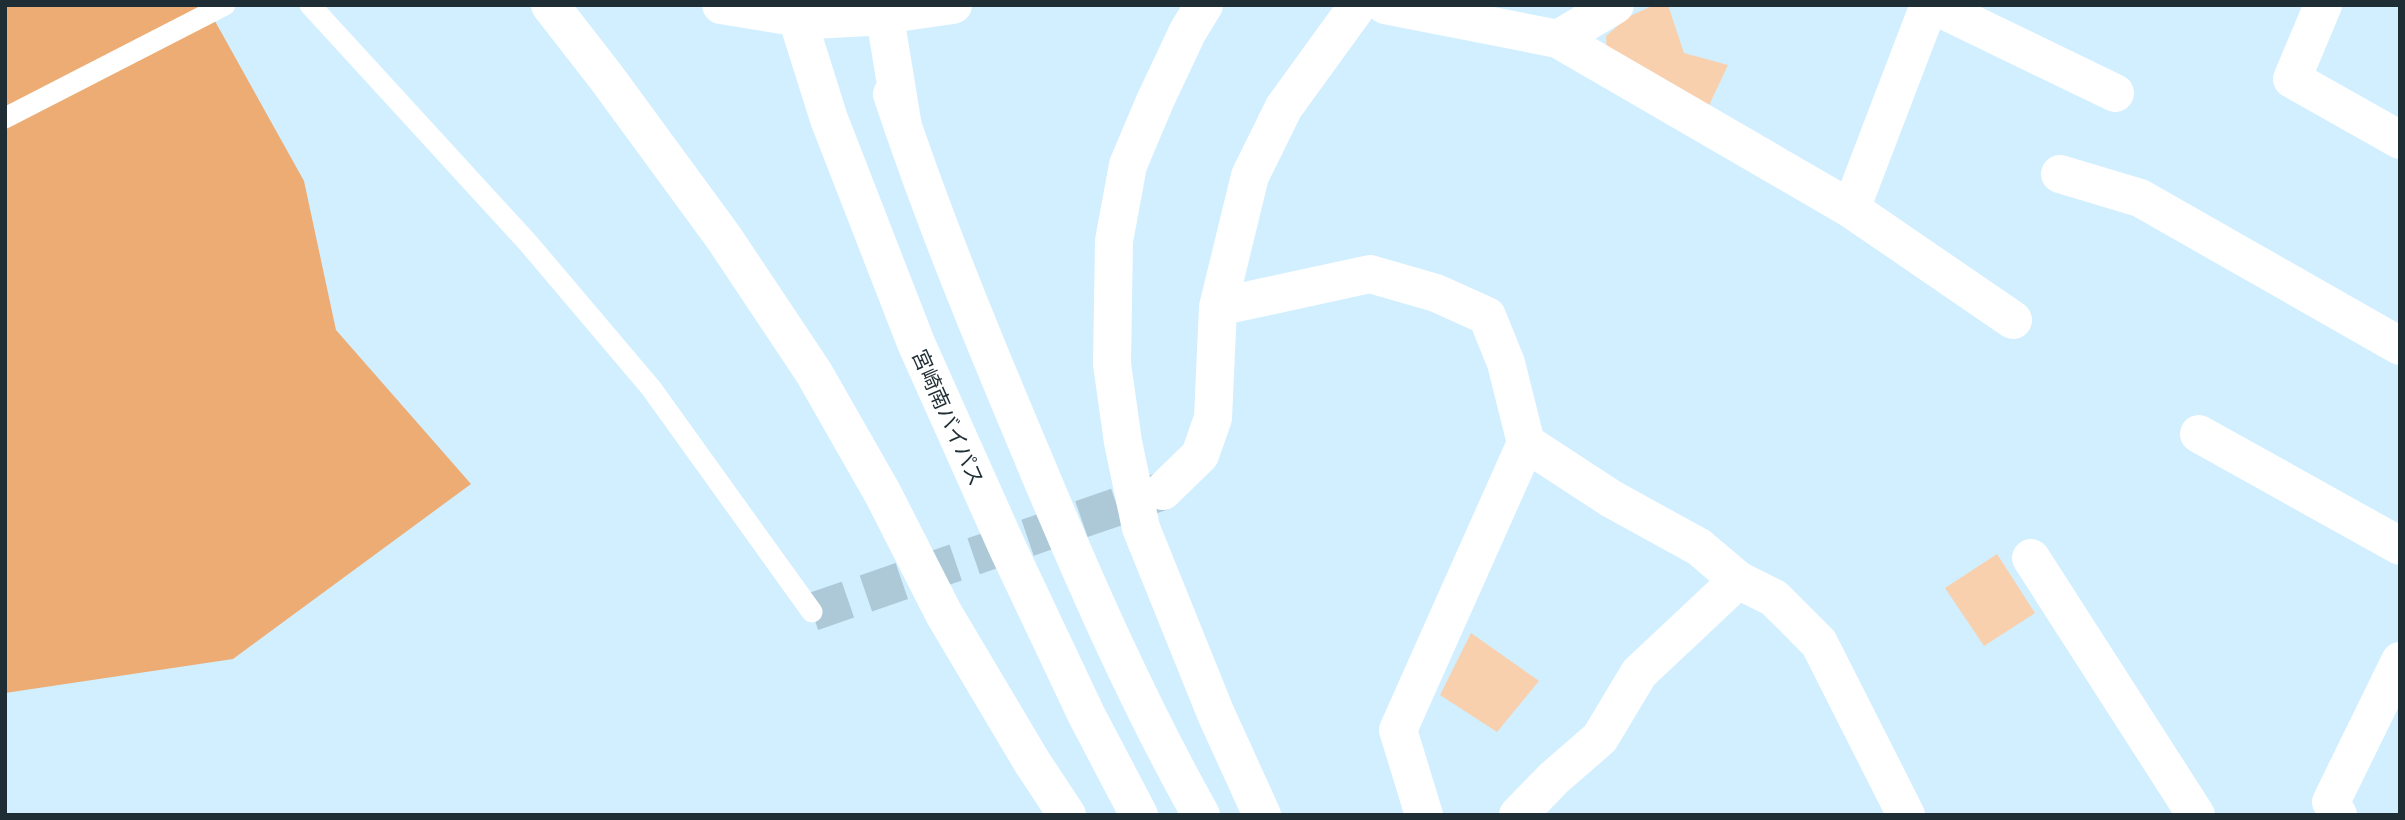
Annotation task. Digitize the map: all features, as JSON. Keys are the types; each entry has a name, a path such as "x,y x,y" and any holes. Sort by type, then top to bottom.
{"main road":[{"path":"550,5 716,228 814,373 883,494 944,614 1032,762 1067,815"},
{"path":"721,5 813,20 869,17 953,5"},
{"path":"774,5 829,119"},
{"name":"宮崎南バイパス","path":"793,5 829,119 916,343 1002,537 1087,716 1139,815"},
{"path":"863,5 903,127 979,330 1073,553 1171,762 1201,815"},
{"path":"883,5 903,127"},
{"path":"1204,5 1188,31 1128,165 1114,241 1112,364 1141,528 1216,714 1262,815"},
{"path":"1163,491 1200,454 1213,418 1218,307 1250,176 1284,107 1359,5"},
{"path":"1385,5 1558,39 1851,209 2013,320"},
{"path":"1558,39 1615,5"},
{"path":"1851,209 1931,5 2115,93"},
{"path":"2323,5 2292,79 2400,140"},
{"path":"2060,174 2140,198 2400,346"},
{"path":"1218,307 1370,274 1436,293 1487,316 1506,363 1526,443 1398,730 1424,815"},
{"path":"2199,434 2400,546"},
{"path":"1526,443 1610,498 1699,547 1738,580 1774,598 1819,643 1906,815"},
{"path":"2031,558 2196,815"},
{"path":"1518,815 1554,778 1600,738 1639,673 1738,580"},
{"path":"2338,815 2331,802 2400,661"}],"lane":[{"path":"5,118 225,5"},
{"path":"310,5 529,244 651,387 812,612"}],"shaded area":[{"path":"5,5 206,5 304,181 336,330 471,484 233,659 5,693"},
{"path":"1654,5 1668,5 1684,53 1728,65 1704,116 1607,59 1606,36 1628,17"},
{"path":"1997,554 2035,613 1984,646 1945,588"},
{"path":"1471,633 1539,681 1497,732 1440,695"}],"tunnel":[{"path":"812,612 1163,491"}]}
